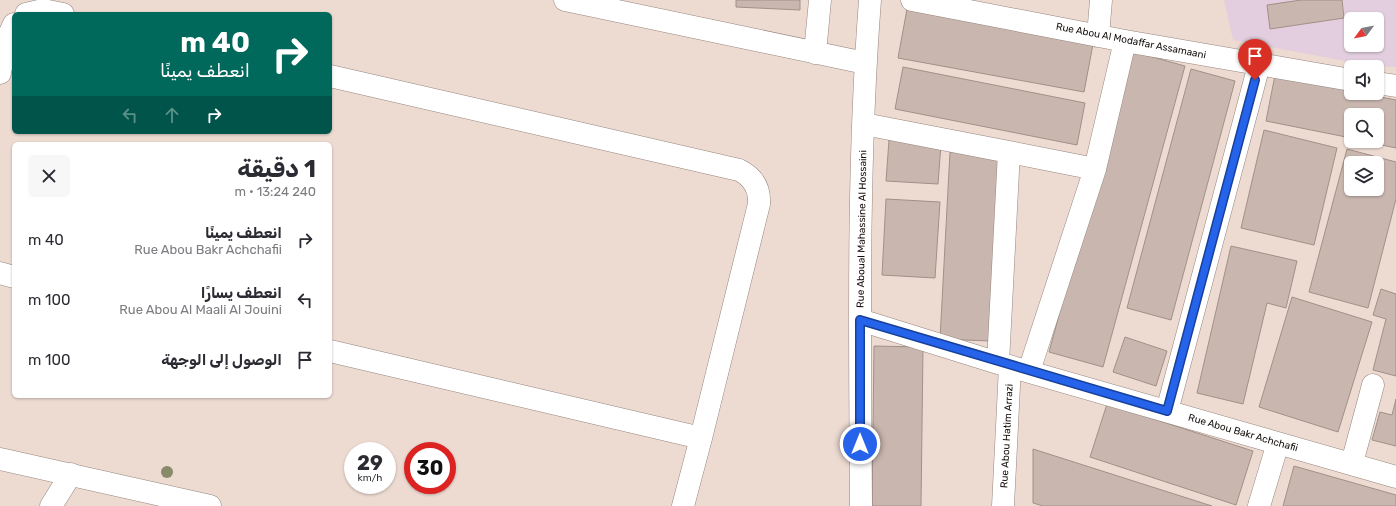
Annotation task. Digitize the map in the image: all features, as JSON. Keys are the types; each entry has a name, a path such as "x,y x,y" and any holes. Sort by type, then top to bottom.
{"street":[{"path":"565,0 865,63"},
{"path":"815,53 820,0"},
{"name":"Rue Aboual Mahassine Al Hossaini","path":"861,506 860,320 865,63 870,0"},
{"name":"Rue Abou Al Modaffar Assamaani","path":"912,0 1125,41 1344,79"},
{"path":"1098,36 1101,0"},
{"path":"34,12 43,10 53,12"},
{"path":"0,73 6,41 12,28"},
{"path":"1012,367 1095,169 1125,41"},
{"path":"1167,411 1259,65"},
{"path":"332,76 739,170 746,174 757,186 760,195 759,204 701,438 682,506"},
{"path":"1384,84 1396,86"},
{"path":"864,124 1095,169"},
{"name":"Rue Abou Hatim Arrazi","path":"1003,506 1012,367 1009,152"},
{"path":"0,273 12,276"},
{"name":"Rue Abou Bakr Achchafii","path":"860,320 1012,367 1396,476"},
{"path":"332,351 701,438"},
{"path":"1352,463 1373,385"},
{"path":"1259,506 1278,443"},
{"path":"0,459 210,506"},
{"path":"51,506 71,474"}],"shaded area":[{"path":"1224,0 1396,0 1396,67 1384,66 1384,60 1344,61 1233,40"}],"building":[{"path":"736,0 800,0 800,10 736,7"},
{"path":"1301,0 1342,0 1344,18 1270,29 1267,5"},
{"path":"907,9 1093,44 1084,92 898,58"},
{"path":"1131,51 1185,66 1103,367 1049,352"},
{"path":"903,67 1085,103 1077,145 895,109"},
{"path":"1191,69 1235,81 1171,320 1127,308"},
{"path":"1275,75 1344,90 1344,100 1384,100 1384,98 1396,100 1396,148 1384,145 1384,108 1344,108 1344,137 1266,121"},
{"path":"1264,130 1337,148 1314,245 1241,228"},
{"path":"889,140 941,144 938,184 886,181"},
{"path":"1347,149 1373,156 1345,156"},
{"path":"950,152 999,155 990,341 940,339"},
{"path":"1384,159 1396,162 1396,199 1368,308 1309,292 1344,160 1344,196 1384,196"},
{"path":"886,199 940,202 935,278 882,275"},
{"path":"1231,246 1297,261 1286,308 1267,303 1243,404 1197,393"},
{"path":"1381,289 1396,294 1396,376 1373,370 1386,319 1373,315"},
{"path":"1292,297 1372,322 1338,432 1259,407"},
{"path":"1125,337 1167,351 1156,386 1113,372"},
{"path":"874,346 923,347 921,506 872,506"},
{"path":"1396,399 1396,446 1372,440 1380,412 1392,415"},
{"path":"1107,404 1253,451 1236,505 1090,457"},
{"path":"1033,449 1212,506 1043,506 1033,503"},
{"path":"1294,466 1396,495 1396,506 1283,506"}],"route":[{"path":"860,444 860,320 998,363 1167,411 1255,80"}]}
